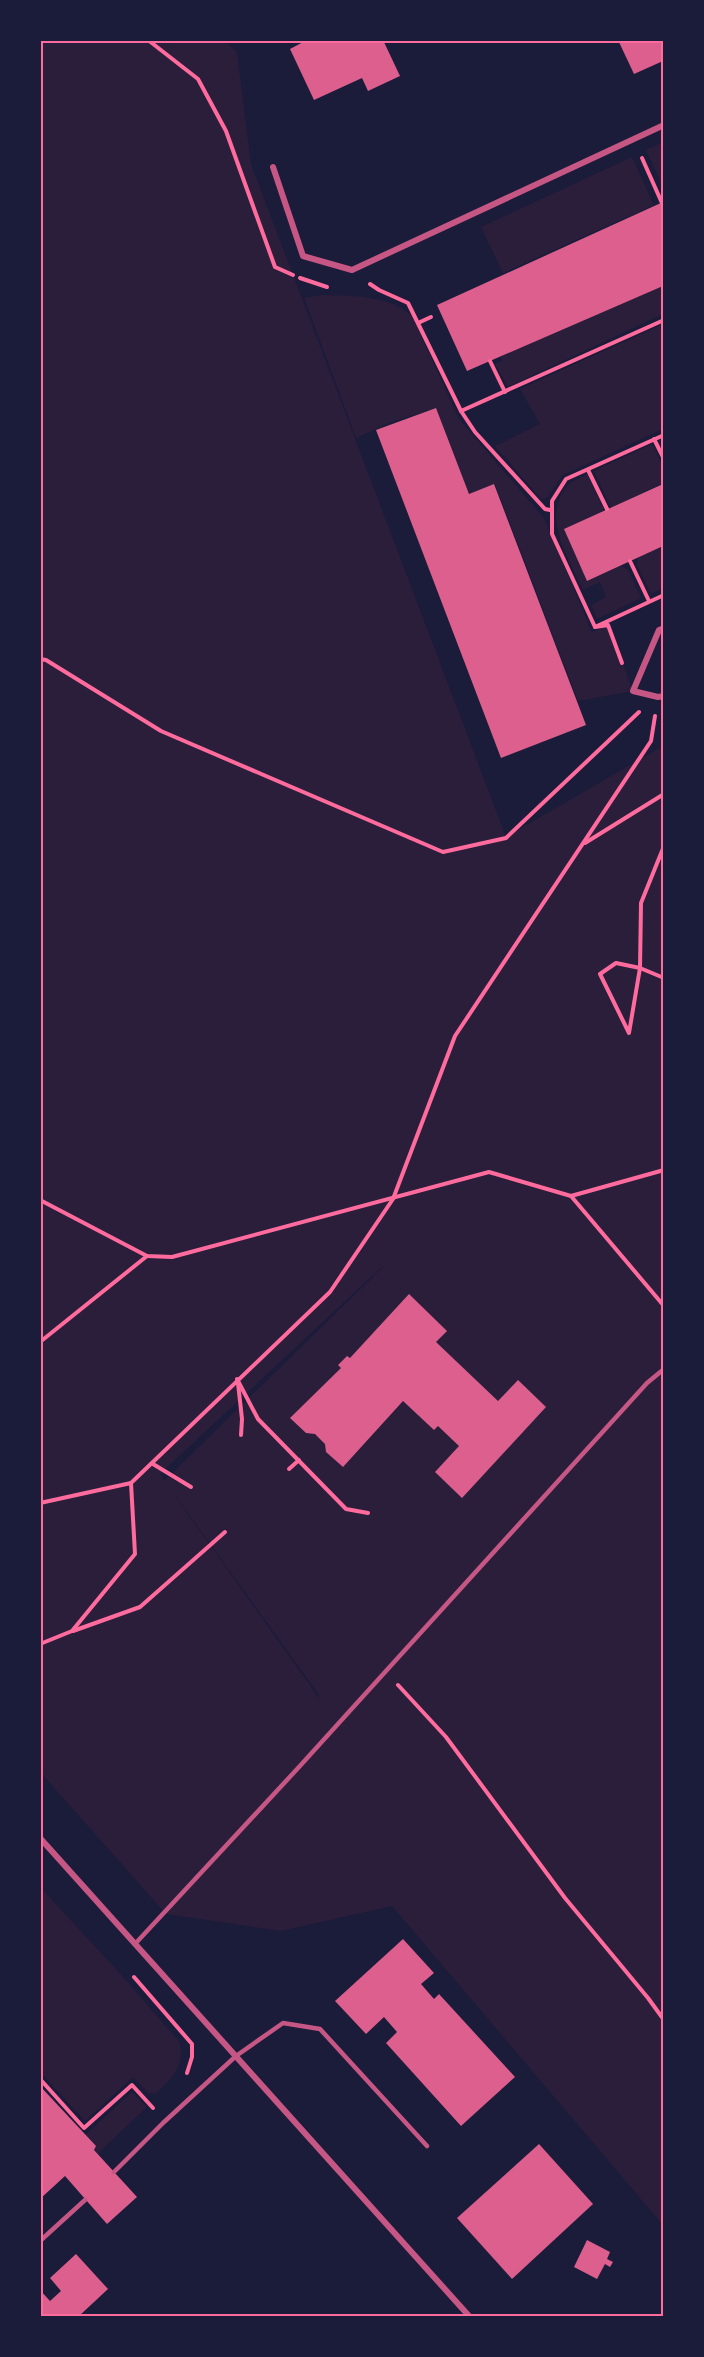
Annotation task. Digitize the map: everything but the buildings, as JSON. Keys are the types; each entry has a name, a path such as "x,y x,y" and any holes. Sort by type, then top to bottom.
{"street":[{"path":"273,167 303,256 352,270 663,125"},
{"path":"661,697 633,690 659,630 663,628"},
{"path":"40,1838 469,2316"}],"lane":[{"path":"135,1944 646,1383 663,1369"},
{"path":"114,2172 236,2055 283,2023 320,2029 427,2146"},
{"path":"40,2241 85,2200"}],"path":[{"path":"148,40 198,78 226,131 274,267 309,283 329,287 352,270 379,290 408,303 461,411 475,432 545,509 550,510"},
{"path":"638,149 662,203"},
{"path":"418,324 431,317"},
{"path":"461,411 506,393 663,320"},
{"path":"490,361 506,393"},
{"path":"595,627 552,534 550,510 552,501 566,479 663,435"},
{"path":"654,439 663,459"},
{"path":"588,470 607,509"},
{"path":"630,561 649,602"},
{"path":"595,627 663,595"},
{"path":"40,659 46,660 160,731 443,852 506,838 641,710 608,625 595,627"},
{"path":"40,1503 131,1483 330,1292 393,1199 455,1036 651,741 661,697"},
{"path":"584,844 663,795"},
{"path":"663,846 641,903 640,968 629,1033 600,974 616,963 640,968 663,978"},
{"path":"40,1200 147,1256 172,1257 489,1172 571,1196 663,1170"},
{"path":"571,1196 663,1306"},
{"path":"40,1342 147,1256"},
{"path":"237,1379 242,1419 241,1435"},
{"path":"237,1379 258,1419 346,1509 368,1513"},
{"path":"289,1469 299,1460"},
{"path":"153,1464 191,1486"},
{"path":"72,1632 135,1554 131,1483"},
{"path":"40,1644 140,1607 225,1532"},
{"path":"385,1672 446,1737 565,1898 648,1998 663,2020"},
{"path":"131,1974 192,2044 192,2057 185,2077"},
{"path":"40,2079 84,2128 132,2085 156,2112"}],"shaded area":[{"path":"40,41 225,41 237,52 251,164 506,837 663,746 663,2225 392,1906 281,1931 166,1914 41,1773","holes":["384,1266 164,1481 160,1474","175,1496 319,1695 319,1698"]},
{"path":"663,142 663,187 646,150"},
{"path":"632,157 654,205 503,273 481,227"},
{"path":"663,286 663,314 508,387 495,364 502,361 501,354"},
{"path":"321,295 357,296 380,300 412,316 459,419 544,518 592,632 608,625 633,691 578,701 495,484 469,494 436,408 389,423 356,438 304,298"},
{"path":"663,324 663,429 563,475 547,498 541,499 495,446 540,424 520,389"},
{"path":"652,444 663,467 663,483 611,508 594,471"},
{"path":"587,474 604,510 565,529 588,580 621,566 628,570 641,598 597,619 591,605 606,597 600,582 583,590 565,552 557,525 560,499 567,486"},
{"path":"663,546 663,588 651,594 637,565 638,557"},
{"path":"40,1887 125,1979 180,2043 179,2065 156,2093 148,2093 133,2077 85,2121 41,2073"},
{"path":"132,2092 147,2107 97,2154 85,2135"}]}
